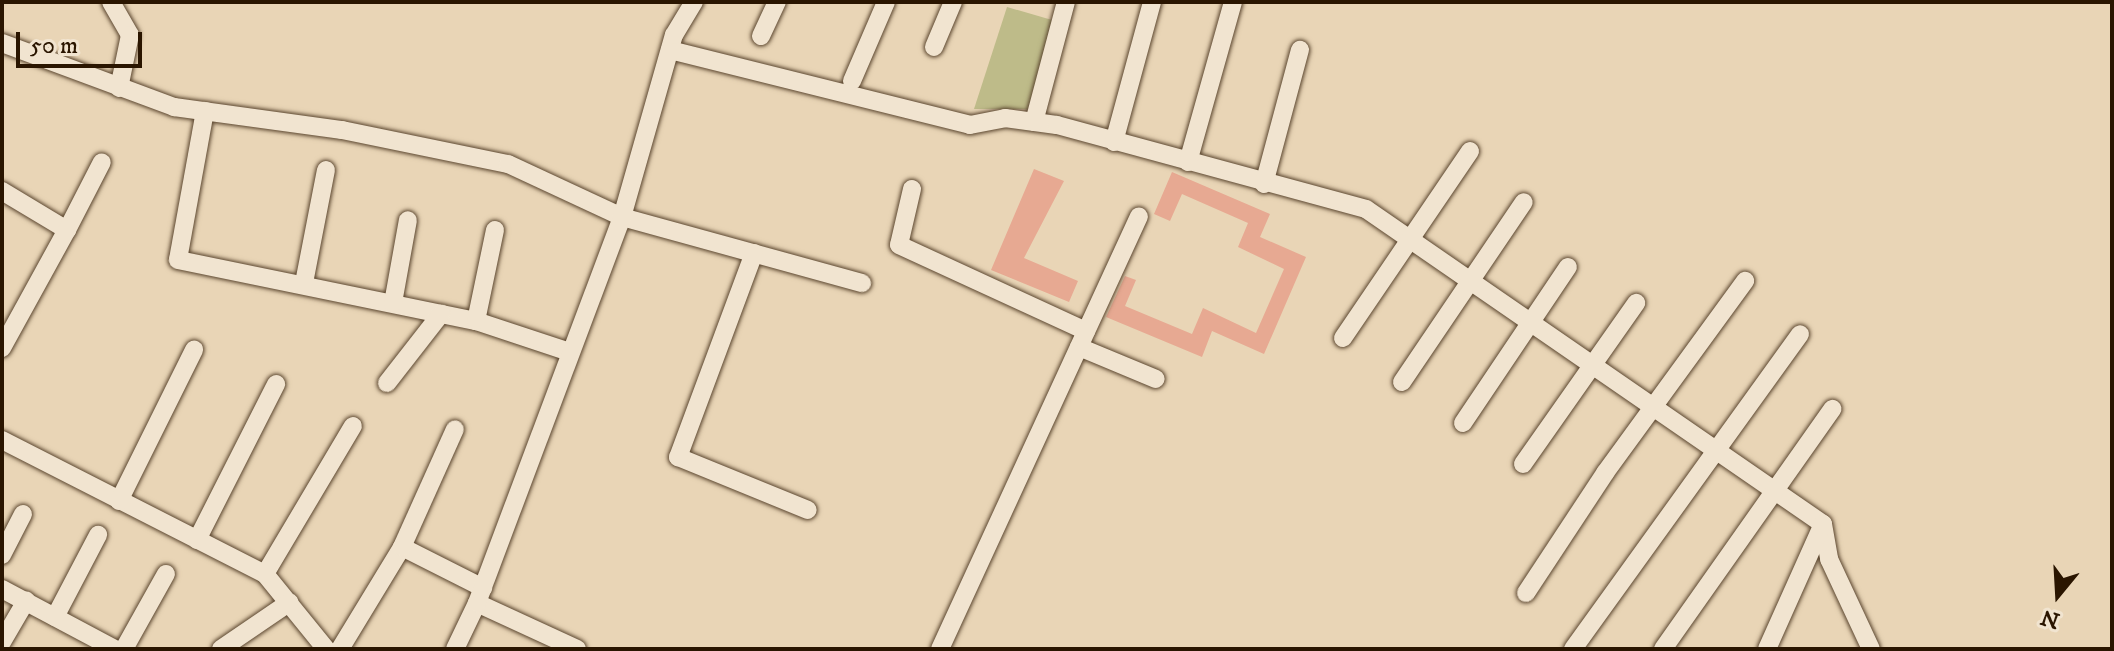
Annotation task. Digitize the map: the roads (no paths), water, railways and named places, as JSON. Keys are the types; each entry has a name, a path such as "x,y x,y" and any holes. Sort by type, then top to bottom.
{"street":[{"path":"111,2 130,35 119,88"},
{"path":"455,649 480,596 622,217 670,50 694,2"},
{"path":"761,36 777,2"},
{"path":"852,81 886,2"},
{"path":"934,47 953,2"},
{"path":"1034,122 1066,2"},
{"path":"1114,142 1152,2"},
{"path":"1188,162 1233,2"},
{"path":"2,43 119,88 205,111 342,130 508,164 622,217 862,283"},
{"path":"670,50 970,125 1005,118 1034,122 1366,209 1533,320 1823,524 1829,559 1871,649"},
{"path":"1264,184 1300,50"},
{"path":"205,111 178,260 304,283 476,321 570,352"},
{"path":"1343,338 1470,151"},
{"path":"2,348 102,162"},
{"path":"304,283 326,170"},
{"path":"912,189 899,245 1156,379"},
{"path":"2,191 67,230"},
{"path":"1402,382 1524,202"},
{"path":"940,649 1139,217"},
{"path":"393,303 408,220"},
{"path":"476,321 495,230"},
{"path":"754,253 678,457 808,510"},
{"path":"1463,423 1568,267"},
{"path":"1526,593 1654,406 1745,281"},
{"path":"1523,464 1636,303"},
{"path":"387,383 441,314"},
{"path":"1573,649 1800,334"},
{"path":"119,501 194,350"},
{"path":"197,540 276,384"},
{"path":"1663,649 1832,409"},
{"path":"265,574 353,426"},
{"path":"340,649 402,547 455,429"},
{"path":"2,440 265,574 326,649"},
{"path":"4,545 23,514"},
{"path":"1767,649 1823,524"},
{"path":"55,617 98,535"},
{"path":"402,547 480,596 577,649"},
{"path":"124,649 166,574"},
{"path":"2,589 55,617 84,642 115,649"},
{"path":"2,642 26,601"},
{"path":"221,649 290,602"}]}
